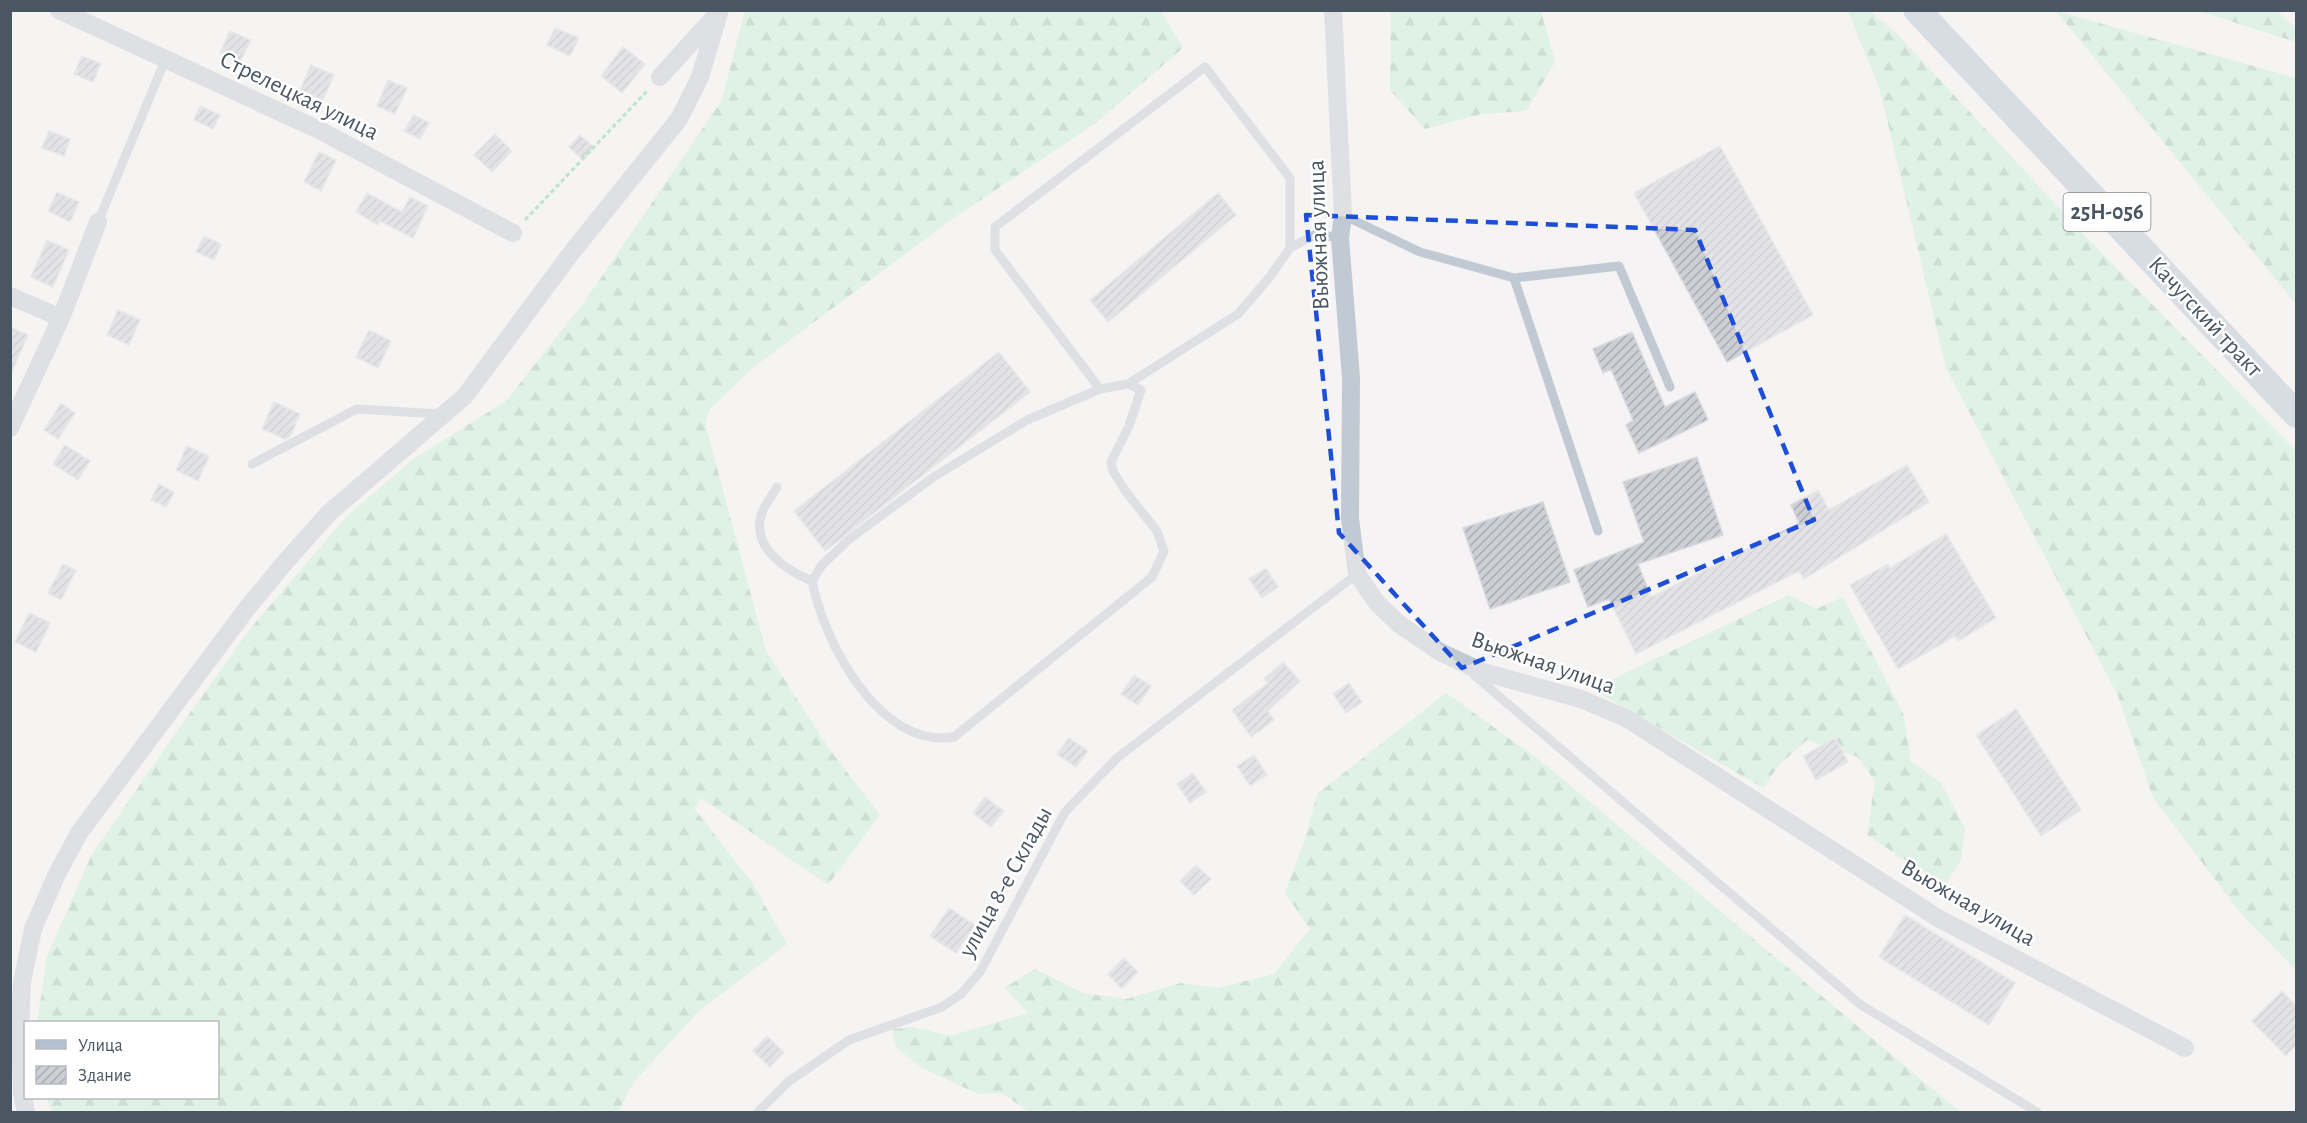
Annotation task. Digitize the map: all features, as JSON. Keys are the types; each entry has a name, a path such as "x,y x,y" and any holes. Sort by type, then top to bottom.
{"main road":[{"name":"Качугский тракт","path":"1917,10 2296,414"}],"street":[{"name":"Стрелецкая улица","path":"59,10 319,130 513,232"},
{"path":"660,77 720,10"},
{"path":"26,1113 15,1025 22,982 33,929 56,876 80,833 248,607 287,560 329,513 465,396 572,252 679,118 700,77 720,10"},
{"name":"Вьюжная улица","path":"1333,10 1342,215 1340,238 1351,378 1350,519 1357,574 1377,603 1399,624 1456,659 1483,672 1581,699 1626,718 1938,918 2185,1048"},
{"path":"10,428 61,318 98,222"},
{"path":"10,296 61,318"}],"lane":[{"path":"98,222 166,58"},
{"path":"1100,389 995,250 995,227 1205,67 1290,178 1290,248"},
{"path":"1342,215 1420,252 1514,278 1619,266 1670,387"},
{"path":"1128,384 1141,390 1129,426 1111,462 1113,471 1157,531 1164,550 1152,577 954,737 938,739 914,732 877,708 840,658 821,618 812,581 822,565 847,541 932,478 1027,420 1100,389 1128,384 1238,314 1269,278 1290,248 1316,234 1340,238"},
{"path":"1514,278 1598,531"},
{"path":"252,464 357,409 443,415"},
{"path":"777,487 760,517 762,540 775,559 796,574 812,581"},
{"name":"улица 8-е Склады","path":"758,1113 788,1082 849,1040 942,1007 961,994 980,972 1065,812 1117,758 1357,574"},
{"path":"1456,659 1861,1005 2037,1113"}],"path":[{"path":"513,232 660,77"}],"highlighted area":[{"path":"1306,215 1695,230 1814,520 1462,668 1339,533"}],"green space":[{"path":"745,10 1161,11 1183,48 1097,122 954,218 755,366 710,409 705,423 766,651 830,750 880,815 828,885 701,798 694,808 753,884 787,944 698,1012 633,1083 618,1112 53,1112 46,1099 219,1099 219,1021 37,1021 47,957 91,856 250,629 347,516 412,460 506,401 585,301 722,100"},
{"path":"1391,11 1541,11 1555,62 1526,111 1482,114 1425,129 1390,90"},
{"path":"1848,11 1870,11 1896,33 2088,239 2296,451 2296,970 2243,916 2153,798 2118,696 1946,368 1880,90"},
{"path":"2056,11 2296,78 2296,304"},
{"path":"2199,11 2277,11 2296,28 2296,42"},
{"path":"1789,595 1816,609 1843,597 1903,713 1911,761 1941,783 1965,828 1961,860 1944,886 1867,835 1875,781 1858,757 1807,740 1780,764 1763,788 1592,689"},
{"path":"1446,693 1541,761 1960,1112 1029,1112 1002,1093 978,1094 922,1068 897,1048 891,1029 914,1027 950,1036 1029,1013 1004,988 1035,969 1083,993 1126,999 1181,983 1218,988 1274,974 1310,929 1285,893 1305,839 1317,794"}],"building":[{"path":"555,28 579,38 570,56 547,45"},
{"path":"230,31 251,40 240,62 220,53"},
{"path":"623,47 645,64 622,93 601,76"},
{"path":"82,56 101,64 93,82 74,74"},
{"path":"311,65 334,75 323,100 300,90"},
{"path":"388,80 407,88 395,114 377,106"},
{"path":"200,106 220,115 213,129 194,120"},
{"path":"414,115 429,123 420,139 404,131"},
{"path":"49,131 70,139 64,156 42,148"},
{"path":"495,134 512,151 492,172 474,155"},
{"path":"580,135 594,147 583,160 569,147"},
{"path":"1720,146 1813,315 1727,362 1634,193"},
{"path":"319,152 336,160 321,191 304,182"},
{"path":"57,192 79,202 70,222 48,211"},
{"path":"367,193 402,212 410,197 428,206 413,238 380,221 378,225 356,212"},
{"path":"1218,193 1236,215 1108,322 1090,300"},
{"path":"204,236 221,244 214,260 196,252"},
{"path":"47,240 69,250 53,287 31,277"},
{"path":"118,310 140,320 129,345 107,335"},
{"path":"10,327 28,335 10,376"},
{"path":"369,330 391,341 378,368 356,357"},
{"path":"1632,332 1665,407 1695,392 1708,420 1639,453 1626,425 1633,420 1611,369 1603,373 1593,349"},
{"path":"999,352 1030,392 825,551 794,511"},
{"path":"274,402 300,414 290,437 285,439 262,429"},
{"path":"61,403 75,413 58,439 44,430"},
{"path":"65,445 90,461 78,480 53,464"},
{"path":"187,446 209,456 198,481 176,470"},
{"path":"1697,457 1723,535 1638,564 1651,597 1799,523 1791,505 1818,490 1829,510 1907,465 1929,502 1804,579 1799,571 1636,654 1609,599 1588,607 1574,570 1644,542 1623,482"},
{"path":"159,484 174,492 166,507 151,500"},
{"path":"1543,502 1570,582 1490,609 1463,528"},
{"path":"1946,534 1996,618 1958,641 1955,636 1898,669 1850,585 1888,564 1890,568"},
{"path":"63,564 76,570 61,600 48,593"},
{"path":"1266,568 1278,587 1262,598 1249,579"},
{"path":"29,613 50,623 36,652 15,642"},
{"path":"1283,662 1300,681 1268,711 1274,720 1251,737 1232,710 1268,683 1264,679"},
{"path":"1134,675 1151,686 1138,705 1121,694"},
{"path":"1349,683 1362,702 1346,713 1333,694"},
{"path":"2016,709 2081,810 2041,836 1976,735"},
{"path":"1069,738 1088,751 1076,767 1057,754"},
{"path":"1835,738 1848,762 1816,780 1803,756"},
{"path":"1254,755 1267,775 1250,786 1237,766"},
{"path":"1193,773 1206,792 1190,803 1177,784"},
{"path":"985,797 1004,811 991,827 973,813"},
{"path":"1196,865 1211,879 1194,895 1180,881"},
{"path":"949,908 975,925 956,953 930,936"},
{"path":"1905,915 2015,983 1989,1025 1879,957"},
{"path":"1124,958 1138,972 1122,989 1108,974"},
{"path":"2282,991 2296,1006 2296,1045 2286,1056 2252,1021"},
{"path":"767,1036 784,1052 770,1067 753,1051"}]}
